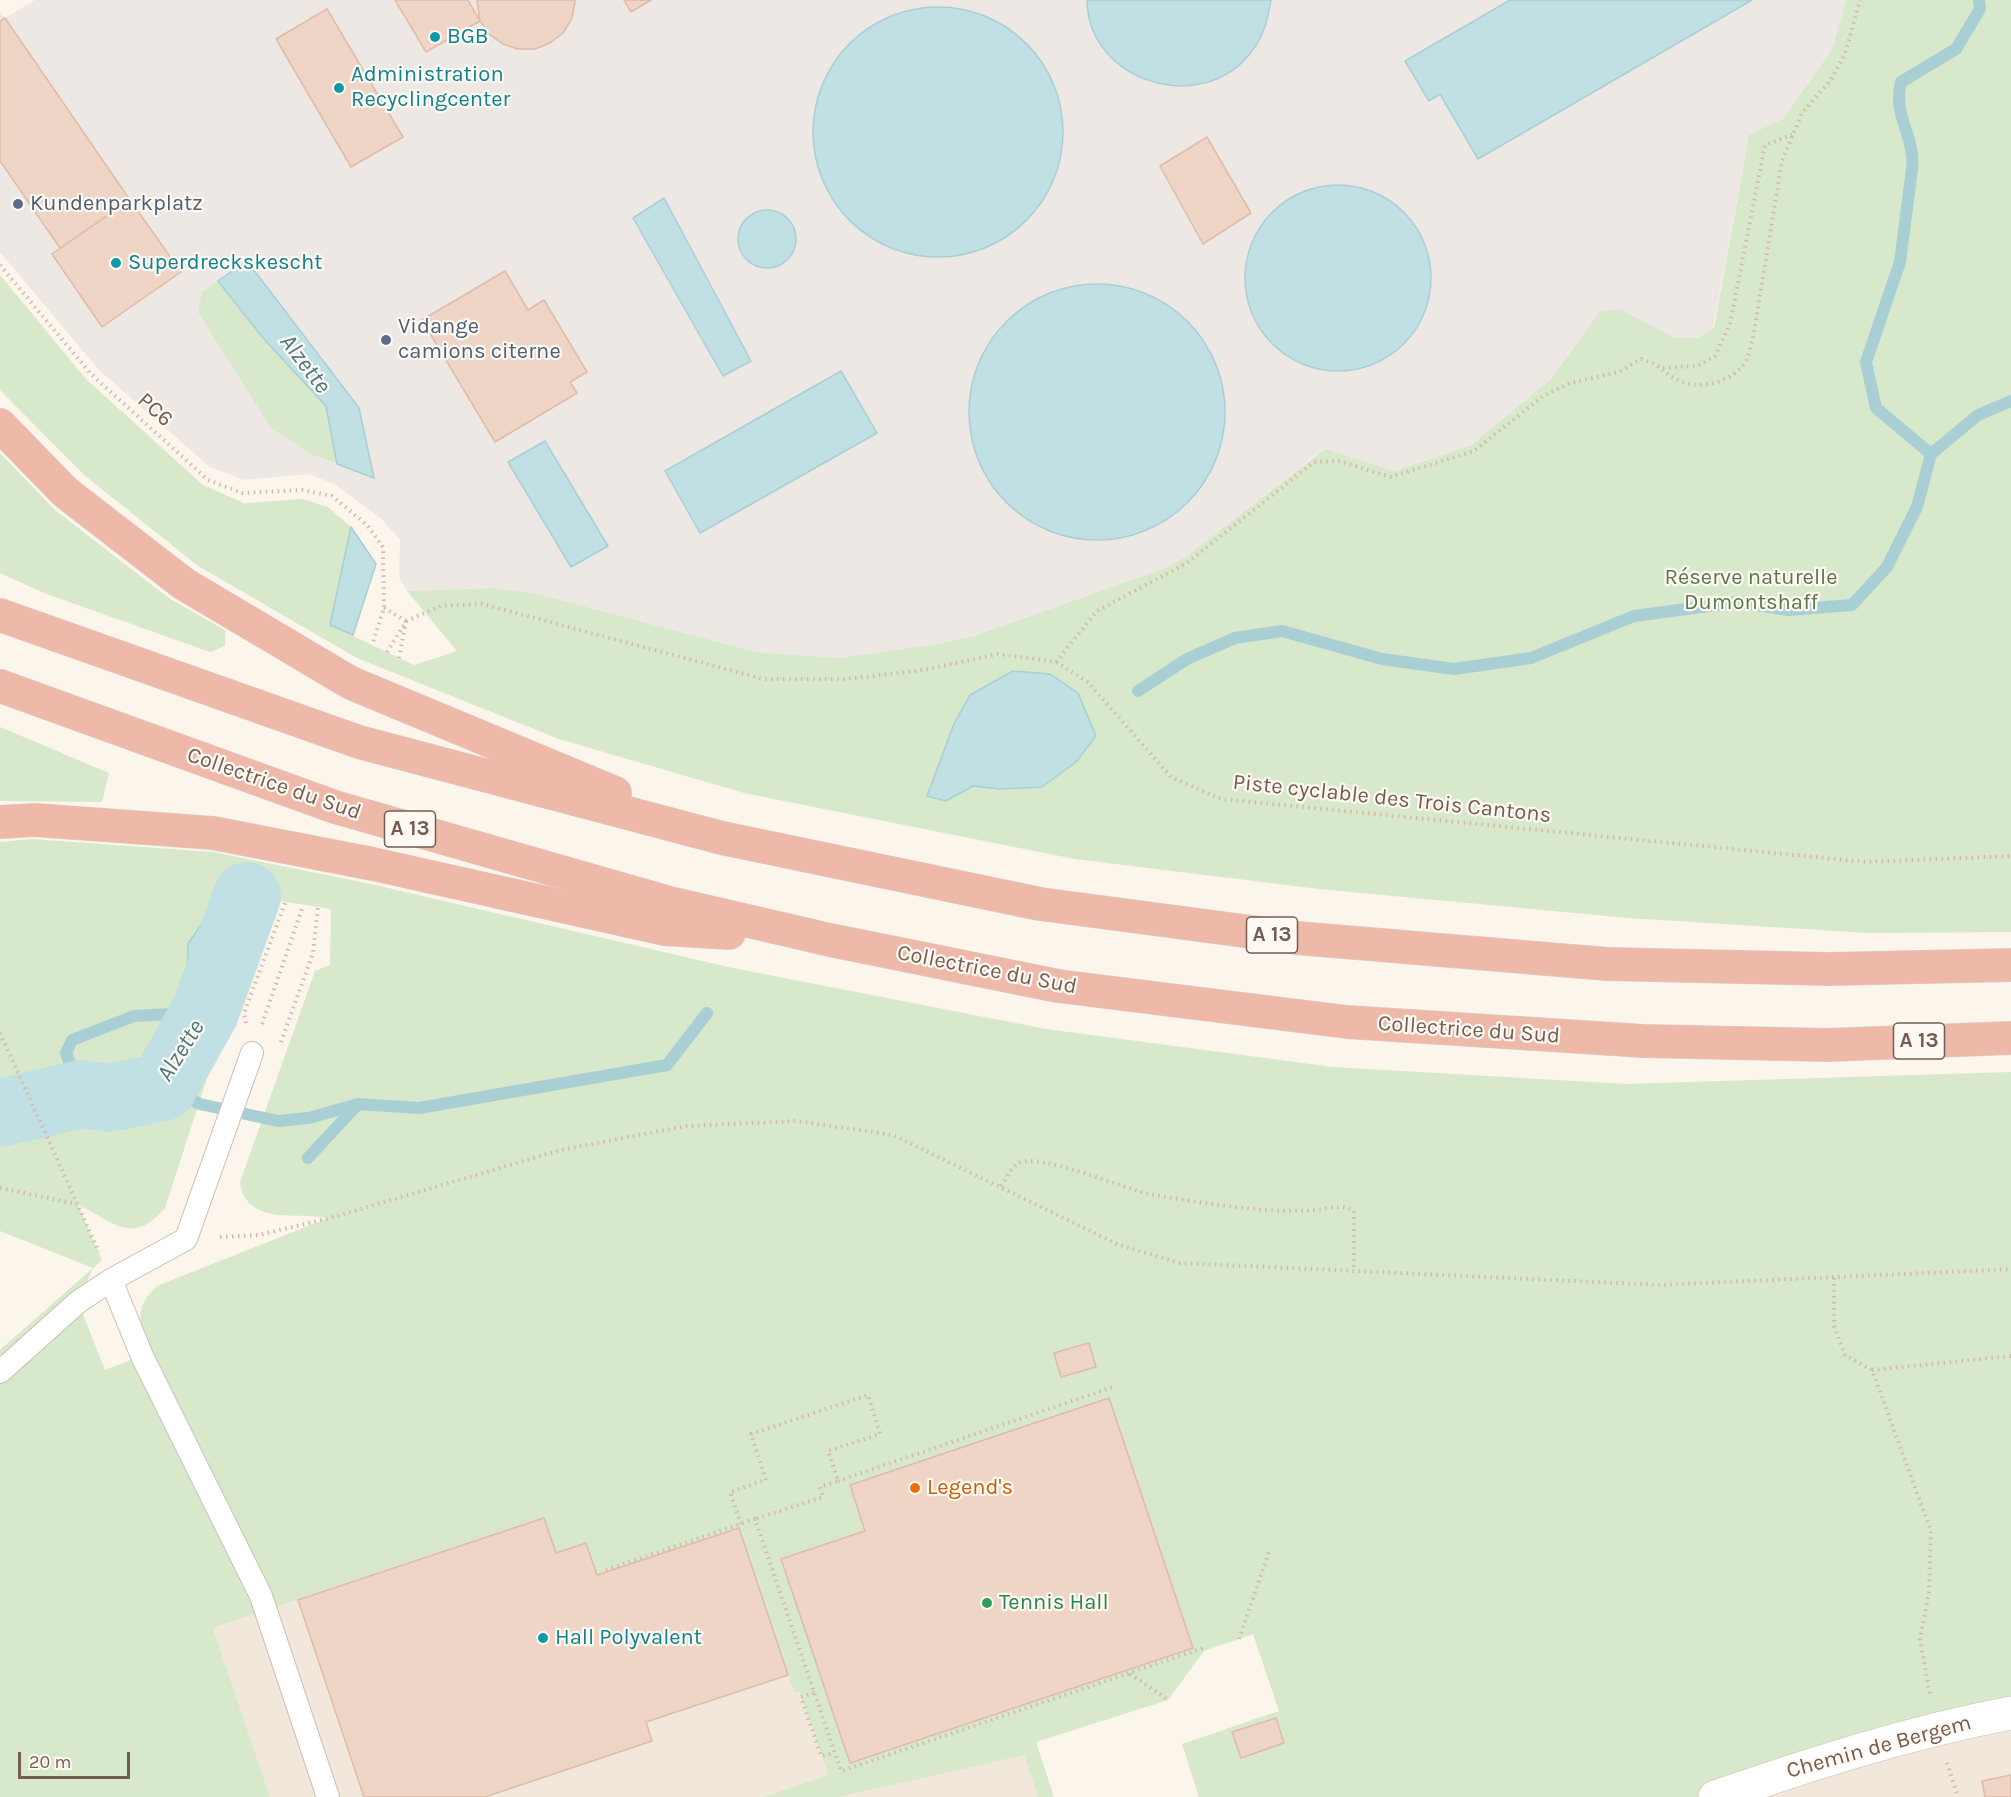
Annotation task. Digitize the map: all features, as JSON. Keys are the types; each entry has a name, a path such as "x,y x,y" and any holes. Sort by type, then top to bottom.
{"highway":[{"name":"A 13","path":"0,425 65,492 184,584 351,683 722,838"},
{"name":"A 13","path":"0,615 27,627 359,742 722,838 1040,904 1297,938 1607,963 1830,969 2011,965"},
{"name":"Collectrice du Sud","path":"0,686 335,807 669,903 830,940 1058,986 1347,1022 1655,1041 1827,1045 2011,1038"},
{"name":"A 13","path":"0,822 35,820 213,833 373,864 664,929 830,940"}],"street":[{"name":"Chemin de Bergem","path":"1715,1797 1842,1753 1936,1727 2011,1713"}],"lane":[{"path":"0,1372 78,1302 111,1280 186,1239 252,1053"},
{"path":"111,1280 142,1356 261,1596 328,1797"}],"path":[{"path":"1056,662 1097,611 1187,563 1314,462 1339,460 1391,477 1474,451 1543,396 1570,383 1619,372 1641,359 1657,362 1683,382 1707,384 1731,376 1745,361 1753,338 1782,161 1802,113 1831,80 1845,54 1860,0"},
{"path":"1662,368 1697,366 1715,356 1730,324 1766,145 1793,135"},
{"name":"PC6","path":"0,265 91,374 208,480 242,493 303,490 332,496 367,525 382,547 384,608"},
{"path":"1164,577 1165,568"},
{"name":"Piste cyclable des Trois Cantons","path":"406,621 441,606 482,604 763,679 847,679 922,670 998,654 1056,662 1088,682 1171,777 1221,799 1866,862 2011,856"},
{"path":"372,645 384,608 406,621"},
{"path":"387,652 406,621"},
{"path":"399,658 406,621"},
{"path":"252,1053 244,1013 285,903"},
{"path":"252,1053 303,906"},
{"path":"279,1048 312,953 318,907"},
{"path":"0,1033 111,1280"},
{"path":"186,1239 259,1234 330,1218 561,1150 686,1126 796,1121 893,1135 1119,1245 1180,1263 1662,1285 2011,1269"},
{"path":"1001,1186 1016,1164 1025,1160 1064,1167 1151,1195 1261,1209 1315,1210 1345,1205 1354,1211 1354,1270"},
{"path":"0,1188 78,1204"},
{"path":"1834,1278 1834,1326 1845,1355 1872,1370 2011,1356"},
{"path":"1872,1370 1931,1531 1929,1592 1920,1639 1936,1727"},
{"path":"606,1570 824,1497 820,1487 1116,1386"},
{"path":"741,1524 730,1492 766,1480 751,1434 868,1395 880,1434 828,1451 838,1481"},
{"path":"755,1519 841,1772 1203,1648"},
{"path":"1239,1640 1269,1552"},
{"path":"1129,1673 1168,1700"},
{"path":"814,1693 801,1697 821,1756 834,1753"}],"shaded area":[{"path":"35,0 1846,0 1832,49 1784,118 1749,135 1713,328 1697,338 1676,338 1620,309 1600,311 1551,379 1471,445 1395,471 1324,449 1185,557 1165,568 974,636 937,644 839,658 756,652 538,594 493,588 407,591 399,577 400,540 382,519 334,484 309,474 244,480 210,467 99,370 0,252 0,11 5,18","holes":["248,262 359,408 373,478 313,455 202,292"]},
{"name":"Hall Polyvalent","path":"544,1518 556,1553 586,1543 739,1528 794,1693 800,1692 828,1775 763,1797 270,1797 213,1628"},
{"path":"2011,1713 2011,1797 1715,1797"},
{"path":"1024,1754 1038,1797 839,1797"}],"green space":[{"name":"Réserve naturelle Dumontshaff","path":"1846,0 2011,0 2011,932 1867,933 1628,918 1319,889 1075,859 744,793 559,739 357,658 198,566 84,475 0,390 0,275 86,379 203,485 244,503 303,499 328,507 351,527 330,625 414,665 457,651 407,591 493,588 538,594 756,652 839,658 937,644 974,636 1165,568 1185,557 1325,449 1395,471 1471,445 1551,379 1600,311 1620,309 1676,338 1697,338 1714,328 1749,135 1784,118 1832,49"},
{"path":"218,281 263,338 326,406 337,464 313,455 271,428 198,312 202,292"},
{"path":"0,453 55,510 170,599 225,630 225,646 210,652 44,593 0,573"},
{"path":"0,727 109,773 102,802 0,801"},
{"path":"31,839 213,852 371,884 728,967 1046,1029 1333,1067 1626,1084 2011,1072 2011,1713 1715,1797 1199,1797 1182,1744 1279,1711 1253,1634 1204,1651 1168,1700 1036,1742 1054,1797 1038,1797 1024,1755 839,1797 763,1797 828,1775 800,1692 794,1693 739,1528 597,1575 586,1543 556,1553 544,1518 213,1628 270,1797 0,1797 0,1350 93,1268 0,1231 0,842","holes":["223,892 331,909 330,965 315,971 240,1182 244,1196 262,1211 288,1216 328,1218 157,1286 144,1302 140,1317 151,1352 105,1370 78,1302 93,1268 102,1260 78,1205 112,1223 132,1228 153,1220 165,1208 217,1047 202,1044 163,1087 110,1097 153,1060 187,988 188,944"]}],"water":[{"path":"1087,0 1271,0 1260,39 1252,51 1231,71 1206,83 1179,86 1152,81 1127,70 1106,52 1092,29"},
{"path":"1510,0 1752,0 1478,159 1440,94 1429,101 1405,61"},
{"path":"938,7 962,9 986,16 1017,35 1035,53 1054,84 1061,108 1063,132 1061,156 1054,180 1035,211 1017,229 986,248 962,255 938,257 914,255 890,248 859,229 841,211 822,180 815,156 813,132 815,108 822,84 841,53 859,35 890,16 914,9"},
{"path":"1338,185 1356,187 1373,193 1389,201 1403,213 1415,227 1423,243 1429,260 1431,278 1429,296 1423,313 1415,329 1403,343 1389,355 1373,363 1356,369 1338,371 1320,369 1303,363 1287,355 1273,343 1261,329 1253,313 1247,296 1245,278 1247,260 1253,243 1261,227 1273,213 1287,201 1303,193 1320,187"},
{"path":"664,198 751,361 723,376 633,218"},
{"path":"767,210 778,212 791,223 796,239 794,250 783,263 767,268 756,266 743,255 738,239 740,228 751,215"},
{"path":"247,261 359,408 374,478 337,464 326,406 263,338 218,281"},
{"path":"1097,284 1134,290 1157,299 1178,313 1196,331 1215,363 1222,387 1225,412 1219,449 1210,472 1196,493 1178,511 1146,530 1122,537 1097,540 1060,534 1037,525 1016,511 998,493 979,461 972,437 969,412 975,375 984,352 998,331 1016,313 1048,294 1072,287"},
{"path":"841,371 877,433 700,533 665,471"},
{"path":"545,441 608,546 571,567 508,462"},
{"path":"351,527 376,564 353,635 330,625"},
{"path":"1013,671 1050,674 1078,693 1096,736 1076,762 1042,787 1000,789 973,786 946,801 927,796 954,724 970,695"},
{"path":"223,892 267,899 217,1047 202,1044 163,1087 109,1098 153,1060 187,988 188,944"}],"building":[{"name":"BGB","path":"395,0 468,0 480,21 426,52"},
{"path":"477,0 575,0 575,2 572,18 563,33 550,43 535,49 518,49 503,44 489,34 480,21"},
{"path":"624,0 651,0 631,12"},
{"name":"Administration Recyclingcenter","path":"327,9 403,137 351,167 276,39"},
{"path":"5,18 130,200 60,248 0,161 0,21"},
{"path":"1207,137 1251,213 1203,244 1160,166"},
{"name":"Superdreckskescht","path":"130,200 181,272 102,327 52,254"},
{"path":"505,271 528,310 544,300 587,372 570,382 577,393 495,442 422,320"},
{"path":"1089,1343 1096,1367 1061,1377 1054,1353"},
{"name":"Tennis Hall","path":"1109,1398 1193,1648 850,1763 781,1559 865,1531 850,1485"},
{"name":"Hall Polyvalent","path":"544,1518 556,1553 586,1543 597,1575 739,1528 788,1675 646,1722 652,1741 485,1797 364,1797 298,1600"},
{"path":"1276,1718 1284,1743 1241,1758 1232,1732"},
{"path":"2011,1775 2011,1797 1985,1797 1982,1781"}],"waterway":[{"path":"1931,454 1876,408 1866,362 1900,262 1912,169 1911,147 1899,105 1901,82 1956,49 1980,9 1979,0"},
{"path":"1138,691 1187,659 1235,638 1282,631 1382,659 1454,669 1531,658 1634,616 1739,602 1788,610 1852,605 1887,567 1917,507 1931,454 1978,415 2011,401"},
{"name":"Alzette","path":"0,1113 81,1094 109,1098 163,1087 205,1012 247,896"},
{"path":"81,1094 66,1053 72,1040 134,1016 191,1013"},
{"path":"163,1087 200,1104 278,1121 309,1118 358,1104 419,1108 667,1065 707,1013"},
{"path":"0,1087 23,1106"},
{"path":"308,1158 358,1104"}],"place":[{"name":"BGB","path":"435,37"},
{"name":"Administration Recyclingcenter","path":"339,88"},
{"name":"Kundenparkplatz","path":"18,204"},
{"name":"Superdreckskescht","path":"116,263"},
{"name":"Vidange camions citerne","path":"386,340"},
{"name":"Legend's","path":"915,1488"},
{"name":"Tennis Hall","path":"987,1603"},
{"name":"Hall Polyvalent","path":"543,1638"}]}
